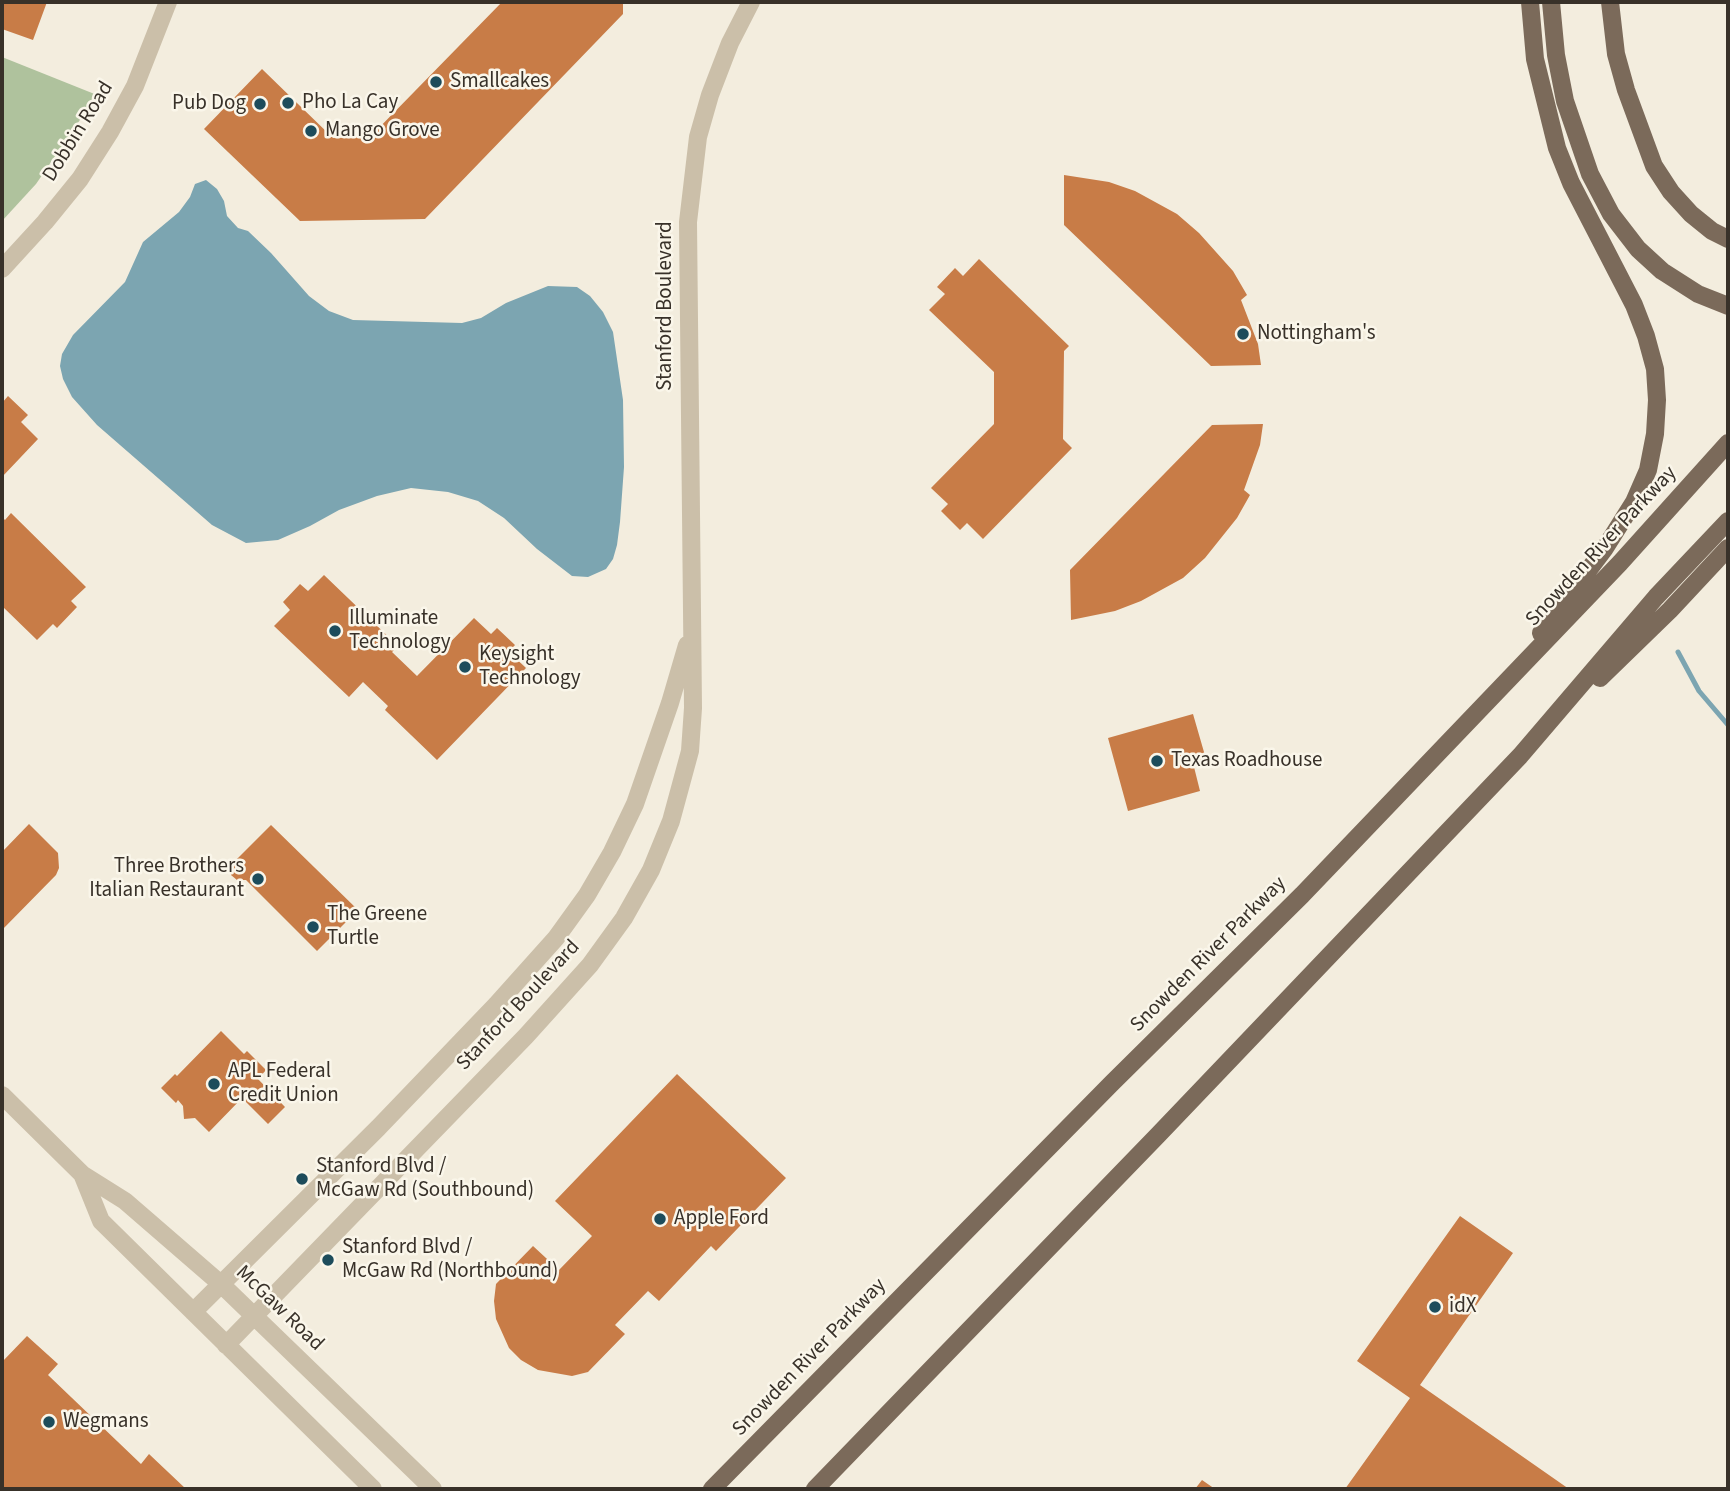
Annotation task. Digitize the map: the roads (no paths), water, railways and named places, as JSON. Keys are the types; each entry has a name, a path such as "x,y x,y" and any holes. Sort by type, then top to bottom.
{"main road":[{"path":"1485,706 1605,548 1634,502 1648,470 1656,434 1656,379 1646,336 1634,305 1571,183 1557,148 1535,59 1530,2"},
{"path":"1551,2 1556,55 1565,102 1590,174 1611,214 1638,249 1662,271 1698,294 1728,306"},
{"path":"1610,2 1616,54 1654,166 1671,192 1691,214 1712,231 1728,239"},
{"name":"Snowden River Parkway","path":"712,1489 1093,1102 1302,895 1620,563 1728,443"},
{"path":"1520,756 1656,597 1728,521"},
{"path":"815,1489 1225,1066 1520,756 1670,610 1728,548"}],"street":[{"name":"Dobbin Road","path":"2,268 80,179 110,132 135,86 167,2"},
{"name":"Stanford Boulevard","path":"226,1345 526,1036 590,965 624,918 651,870 671,821 690,751 693,708 688,222 698,137 710,95 730,43 751,2"},
{"name":"Stanford Boulevard","path":"193,1312 496,1005 556,938 587,895 635,804 678,678 692,621"},
{"name":"McGaw Road","path":"2,1095 82,1174 125,1201 222,1285 433,1489"},
{"name":"McGaw Road","path":"82,1174 101,1221 373,1489"}],"water":[{"path":"206,180 217,189 224,201 227,216 238,228 248,231 271,253 309,296 329,311 353,320 462,323 481,318 506,303 548,286 577,287 590,296 603,312 613,332 623,400 624,467 620,522 613,559 606,569 588,577 572,576 537,549 504,518 478,501 448,492 411,488 377,496 339,510 278,540 246,543 212,525 97,425 72,397 63,379 60,366 62,354 73,335 125,282 143,242 179,212 190,197 195,184"}],"waterway":[{"path":"1678,652 1699,691 1728,725"}],"place":[{"name":"Smallcakes","path":"436,82"},
{"name":"Pho La Cay","path":"288,103"},
{"name":"Pub Dog","path":"260,104"},
{"name":"Mango Grove","path":"311,131"},
{"name":"Nottingham's","path":"1243,334"},
{"name":"Illuminate Technology","path":"335,631"},
{"name":"Keysight Technology","path":"465,667"},
{"name":"Texas Roadhouse","path":"1157,761"},
{"name":"Three Brothers Italian Restaurant","path":"258,879"},
{"name":"The Greene Turtle","path":"313,927"},
{"name":"APL Federal Credit Union","path":"214,1084"},
{"name":"Stanford Blvd / McGaw Rd (Southbound)","path":"302,1179"},
{"name":"Apple Ford","path":"660,1219"},
{"name":"Stanford Blvd / McGaw Rd (Northbound)","path":"328,1260"},
{"name":"idX","path":"1435,1307"},
{"name":"Wegmans","path":"49,1422"}]}
